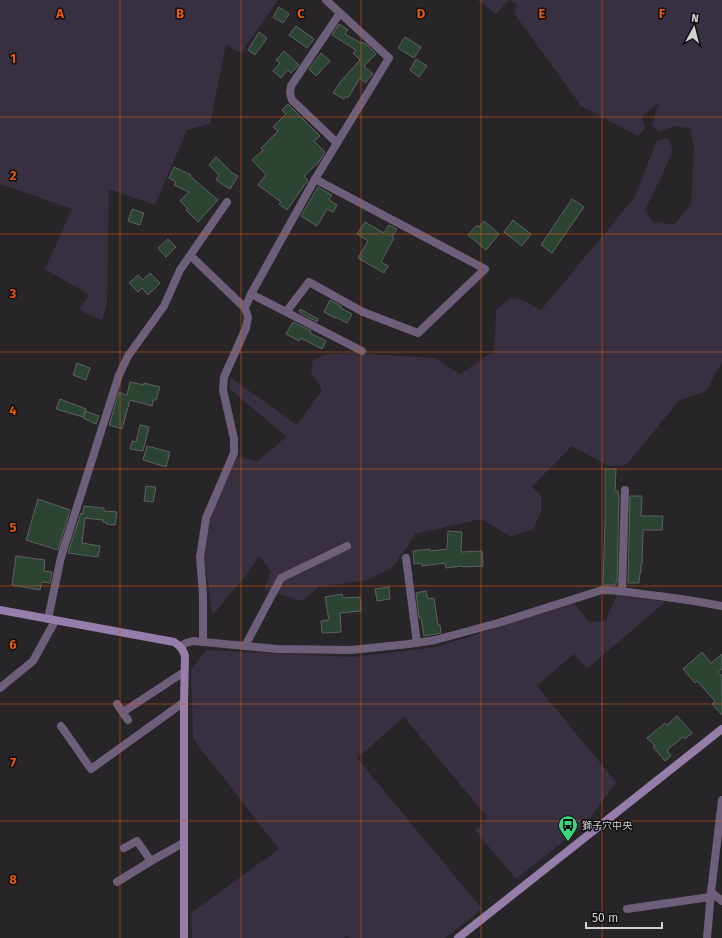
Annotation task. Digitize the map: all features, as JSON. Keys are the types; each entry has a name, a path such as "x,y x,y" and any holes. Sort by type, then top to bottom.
{"street":[{"path":"245,308 251,294 315,179 389,58 326,0"},
{"path":"337,143 292,100 290,86 340,13"},
{"path":"286,312 309,282 363,312 418,333 485,269 315,179"},
{"path":"0,688 33,661 52,620 61,557 119,375 128,356 164,306 180,270 227,202"},
{"path":"191,256 245,308 248,317 246,328 224,377 223,390 234,439 234,453 206,518 200,556 203,594 203,642"},
{"path":"251,294 362,351"},
{"path":"622,591 625,490"},
{"path":"245,646 281,578 347,546"},
{"path":"406,558 417,643"},
{"path":"181,646 193,641 277,649 351,650 417,643 435,640 498,623 594,592 606,590 688,600 722,606"},
{"path":"0,610 174,642 181,646 185,656 183,843 184,938"},
{"path":"123,712 184,672"},
{"path":"62,726 91,769 184,702"},
{"path":"117,704 128,720"},
{"path":"458,938 722,730"},
{"path":"707,938 710,894 722,800"},
{"path":"124,848 137,841 151,861"},
{"path":"117,882 183,843"},
{"path":"627,909 710,894 722,901"}],"shaded area":[{"path":"0,0 278,0 241,53 226,45 210,124 187,130 155,205 109,189 107,303 102,320 79,310 89,295 45,269 72,209 0,184"},
{"path":"477,0 509,0 496,14"},
{"path":"510,0 722,0 722,362 706,391 679,401 626,465 608,466 572,446 532,487 541,496 541,512 533,529 511,537 482,519 415,534 393,567 368,580 319,587 301,601 264,589 271,572 259,556 250,570 212,616 203,557 208,519 234,456 258,461 286,437 230,389 230,377 297,425 322,390 311,372 313,360 327,354 354,353 435,358 460,374 493,352 496,310 510,298 521,299 541,310 635,197 657,140 668,138 673,150 645,210 653,222 674,225 691,204 694,147 690,128 674,126 658,132 652,124 659,103 642,116 645,128 638,136 581,106 514,13 517,5"},
{"path":"617,595 665,602 587,669 574,654 537,686 616,782 586,824 516,879 475,830 488,818 404,717 357,758 482,909 445,938 349,938 347,936 344,938 192,938 191,913 279,849 193,739 191,670 206,650 353,657 436,647 574,603 589,622 605,621"}],"building":[{"path":"279,7 289,14 283,23 273,17"},
{"path":"339,24 348,30 345,34 361,43 365,43 376,54 364,66 373,74 365,83 360,78 348,98 346,96 344,99 333,93 341,81 360,60 353,53 356,50 332,35"},
{"path":"296,26 314,39 307,48 289,35"},
{"path":"259,32 267,38 255,55 248,50"},
{"path":"405,37 421,47 414,58 398,48"},
{"path":"284,51 299,65 291,73 288,70 281,78 273,71 280,63 276,60"},
{"path":"321,53 330,61 316,76 309,69"},
{"path":"416,59 427,66 419,77 410,70"},
{"path":"288,104 320,136 314,141 325,152 319,162 304,176 308,180 287,210 279,204 281,202 258,185 266,175 252,160 263,150 261,148 278,131 273,127 286,114 282,110"},
{"path":"216,157 231,172 238,176 230,189 216,180 219,175 209,165"},
{"path":"174,167 191,175 190,176 218,200 198,222 186,210 188,209 180,201 189,192 174,185 176,182 169,178"},
{"path":"318,187 332,195 329,200 337,205 333,212 327,209 317,226 301,216"},
{"path":"572,199 584,207 552,253 541,245"},
{"path":"132,209 144,213 140,225 128,221"},
{"path":"513,220 531,234 522,246 504,232"},
{"path":"484,221 499,234 486,250 468,235 477,225 479,227"},
{"path":"365,222 384,233 389,225 397,229 392,237 394,238 381,262 388,266 384,273 358,258 368,241 357,234"},
{"path":"168,239 176,247 166,257 158,248"},
{"path":"150,273 160,283 148,295 142,288 138,292 129,283 138,275 143,280"},
{"path":"330,300 352,314 347,323 324,312"},
{"path":"300,309 318,319 317,322 299,312"},
{"path":"293,322 326,341 322,349 301,338 299,341 286,334"},
{"path":"77,363 90,368 86,380 73,375"},
{"path":"130,382 144,385 144,383 160,387 156,400 153,400 152,406 130,400 122,429 109,425 119,392 127,395"},
{"path":"60,399 86,409 83,417 56,409"},
{"path":"85,411 99,416 96,424 83,418"},
{"path":"140,425 149,427 143,451 130,449 132,441 136,442"},
{"path":"147,446 170,452 166,467 143,460"},
{"path":"605,469 616,469 615,491 618,491 619,495 616,585 603,585"},
{"path":"146,486 156,487 153,502 144,501"},
{"path":"630,496 642,496 641,516 663,516 662,530 643,530 642,564 639,583 628,583"},
{"path":"38,499 70,510 58,550 26,540"},
{"path":"84,506 104,508 104,511 117,512 115,525 106,524 107,523 103,522 103,520 85,518 82,543 100,546 98,557 68,553 81,513 83,514"},
{"path":"448,531 462,532 461,552 482,551 483,566 446,568 445,563 422,566 422,563 414,564 413,551 447,549"},
{"path":"16,556 45,560 44,571 52,572 50,583 42,582 40,590 12,585"},
{"path":"389,587 390,599 377,601 375,589"},
{"path":"426,591 428,599 434,598 438,625 440,625 441,633 424,636 421,618 419,618 416,593"},
{"path":"342,594 343,598 360,597 361,611 340,613 341,632 322,633 321,621 329,620 325,597"},
{"path":"702,652 711,663 722,654 722,669 718,672 722,676 722,715 712,704 715,701 697,681 695,683 683,669"},
{"path":"677,716 692,733 685,739 683,737 667,750 671,756 665,761 653,747 655,746 647,738 665,723 667,725"}],"place":[{"name":"獅子穴中央","path":"568,842"}]}
